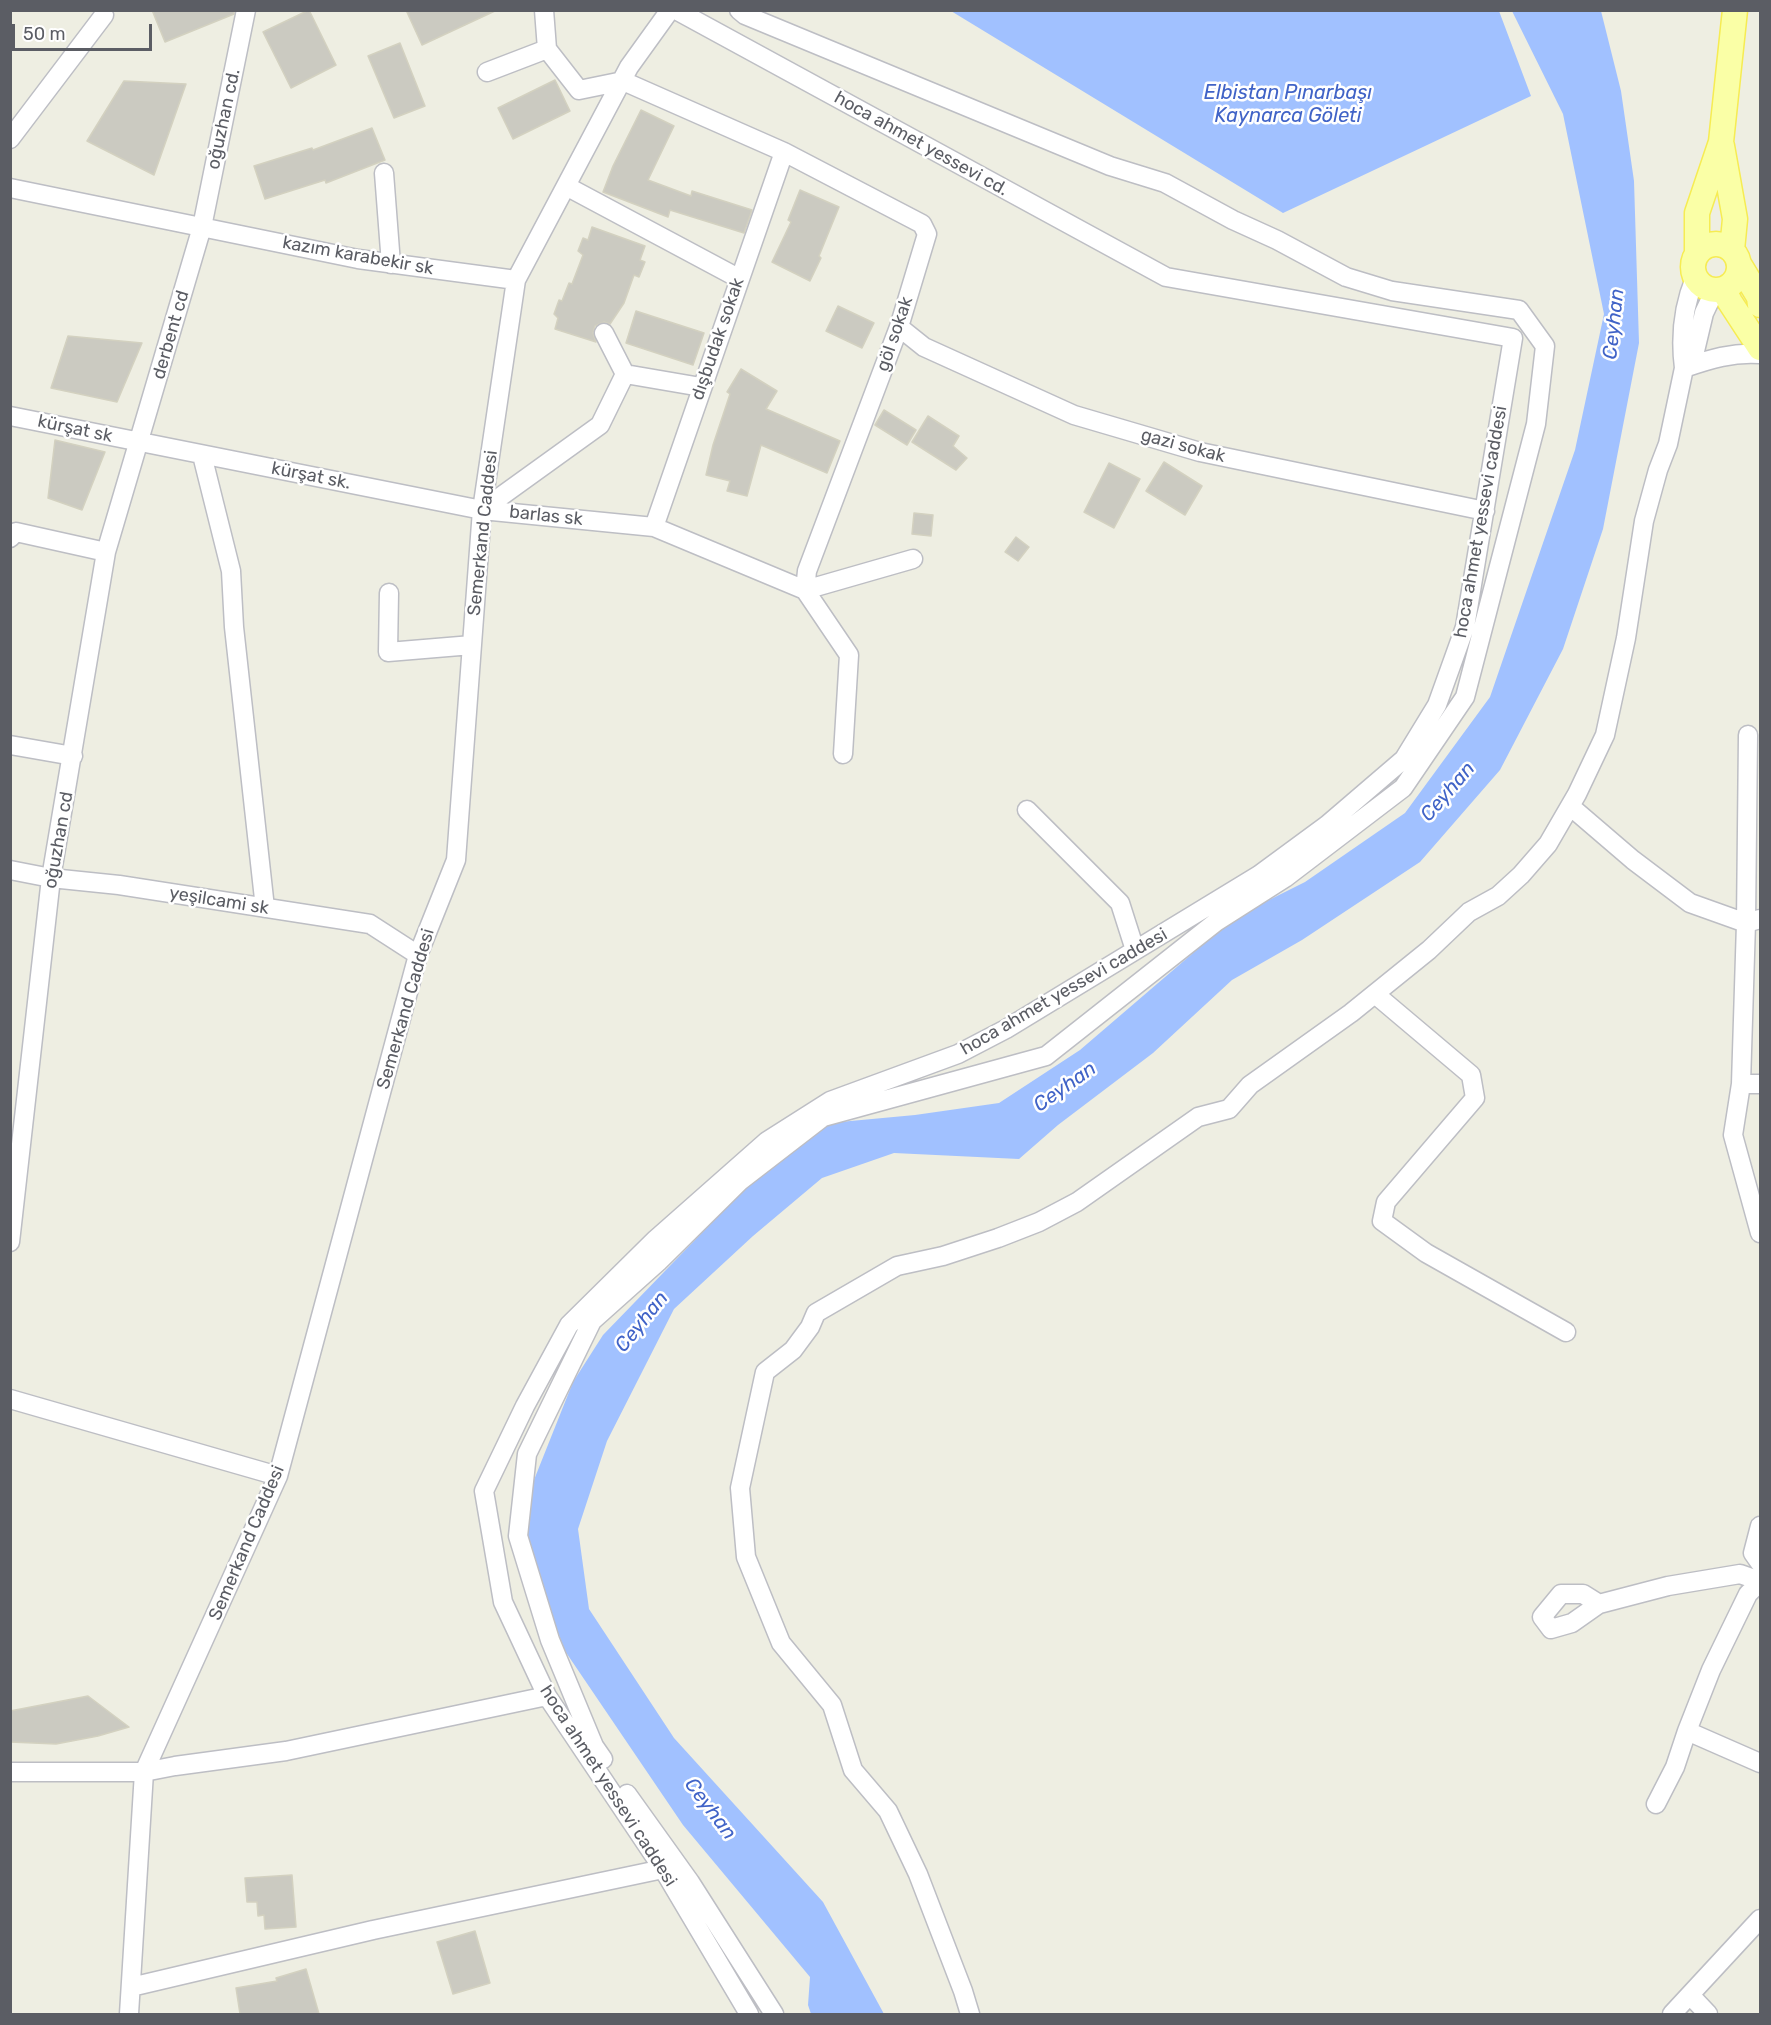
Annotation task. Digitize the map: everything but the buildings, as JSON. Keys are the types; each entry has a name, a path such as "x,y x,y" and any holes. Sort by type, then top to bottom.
{"main road":[{"path":"1735,10 1721,142 1697,213 1697,253 1693,261 1695,278 1700,284 1719,290 1730,302 1761,348"},
{"path":"1719,290 1736,279 1735,219 1721,142"},
{"path":"1697,253 1710,244 1726,245 1736,257 1760,297 1761,305"}],"street":[{"name":"oğuzhan cd.","path":"202,227 246,10"},
{"path":"544,10 547,49 579,90 623,81"},
{"name":"Semerkand Caddesi","path":"129,2014 144,1772 278,1476 418,955 456,860 482,510 516,280 629,67 670,10"},
{"name":"hoca ahmet yessevi cd.","path":"676,10 1166,277"},
{"path":"739,10 746,15 1110,166 1165,183 1346,277 1392,291 1519,310 1545,346 1536,424 1465,697 1403,788 1286,878 1216,921 1046,1056 823,1117 740,1181 658,1262 592,1321 527,1454 518,1536 549,1640 594,1746 690,1882 774,2014"},
{"path":"10,139 104,15"},
{"path":"487,72 547,49"},
{"name":"göl sokak","path":"623,81 784,152 922,224 927,234 899,327 807,572 805,590"},
{"name":"dışbudak sokak","path":"654,527 784,152"},
{"path":"384,173 391,264"},
{"path":"566,186 740,279"},
{"name":"kazım karabekir sk","path":"10,188 358,259 516,280"},
{"name":"derbent cd","path":"140,443 202,227"},
{"name":"hoca ahmet yessevi caddesi","path":"749,2014 663,1869 547,1696 503,1602 484,1491 525,1406 569,1325 656,1239 767,1142 830,1101 958,1054 1006,1029 1259,875 1327,825 1404,759 1437,705 1465,627 1513,338 1166,277"},
{"path":"970,2014 918,1874 888,1811 853,1770 832,1705 781,1643 746,1557 740,1488 765,1372 793,1350 810,1327 816,1314 897,1266 943,1256 1039,1222 1077,1202 1198,1117 1229,1109 1250,1085 1375,994 1429,950 1469,912 1498,896 1521,875 1548,844 1570,806 1605,735 1626,638 1644,521 1658,470 1668,444 1684,368 1681,341 1690,290 1695,278"},
{"path":"1684,368 1695,351 1704,312 1719,290"},
{"name":"gazi sokak","path":"899,327 924,347 1074,415 1200,452 1485,510"},
{"path":"604,333 625,374 701,387"},
{"path":"1684,368 1718,356 1761,354"},
{"name":"barlas sk","path":"482,510 600,425 625,374"},
{"name":"kürşat sk","path":"10,416 140,443"},
{"name":"kürşat sk.","path":"140,443 482,510"},
{"name":"oğuzhan cd","path":"10,1242 51,878 106,552 140,443"},
{"path":"202,455 231,571 234,627 265,908"},
{"name":"barlas sk","path":"482,510 654,527 805,590"},
{"path":"10,538 16,532 106,552"},
{"path":"843,754 849,655 805,590 913,559"},
{"path":"389,593 388,652 472,645"},
{"path":"1748,735 1754,921 1741,1084 1732,1135 1761,1233"},
{"path":"10,745 73,756"},
{"path":"1570,806 1633,860 1690,903 1754,921"},
{"path":"1027,810 1120,903 1135,950"},
{"name":"yeşilcami sk","path":"10,870 51,878 119,885 370,924 418,955"},
{"path":"1375,994 1471,1075 1475,1098 1386,1202 1382,1221 1426,1253 1566,1332"},
{"path":"1741,1084 1761,1084"},
{"path":"10,1399 278,1476"},
{"path":"1761,1526 1753,1553 1761,1563"},
{"path":"1599,1604 1668,1586 1740,1574 1761,1581 1748,1594 1711,1670 1675,1767 1656,1804"},
{"path":"10,1772 144,1772 286,1751 547,1696"},
{"path":"1687,1731 1761,1763"},
{"path":"131,1987 362,1933 663,1869"},
{"path":"1672,2014 1761,1919"},
{"path":"1690,1995 1708,2014"}],"water":[{"name":"Elbistan Pınarbaşı Kaynarca Göleti","path":"951,11 1499,11 1531,96 1283,213"},
{"name":"Ceyhan","path":"1512,11 1601,11 1621,91 1634,181 1639,343 1603,529 1563,649 1500,770 1420,862 1302,940 1232,980 1153,1053 1058,1125 1019,1159 894,1153 822,1178 753,1236 674,1309 607,1441 578,1529 589,1609 674,1738 823,1902 884,2014 811,2014 808,2005 810,1977 683,1825 565,1651 529,1557 526,1500 573,1382 603,1335 755,1178 829,1123 915,1115 999,1103 1080,1050 1235,917 1305,882 1405,813 1490,697 1575,450 1604,314 1563,114"}]}
